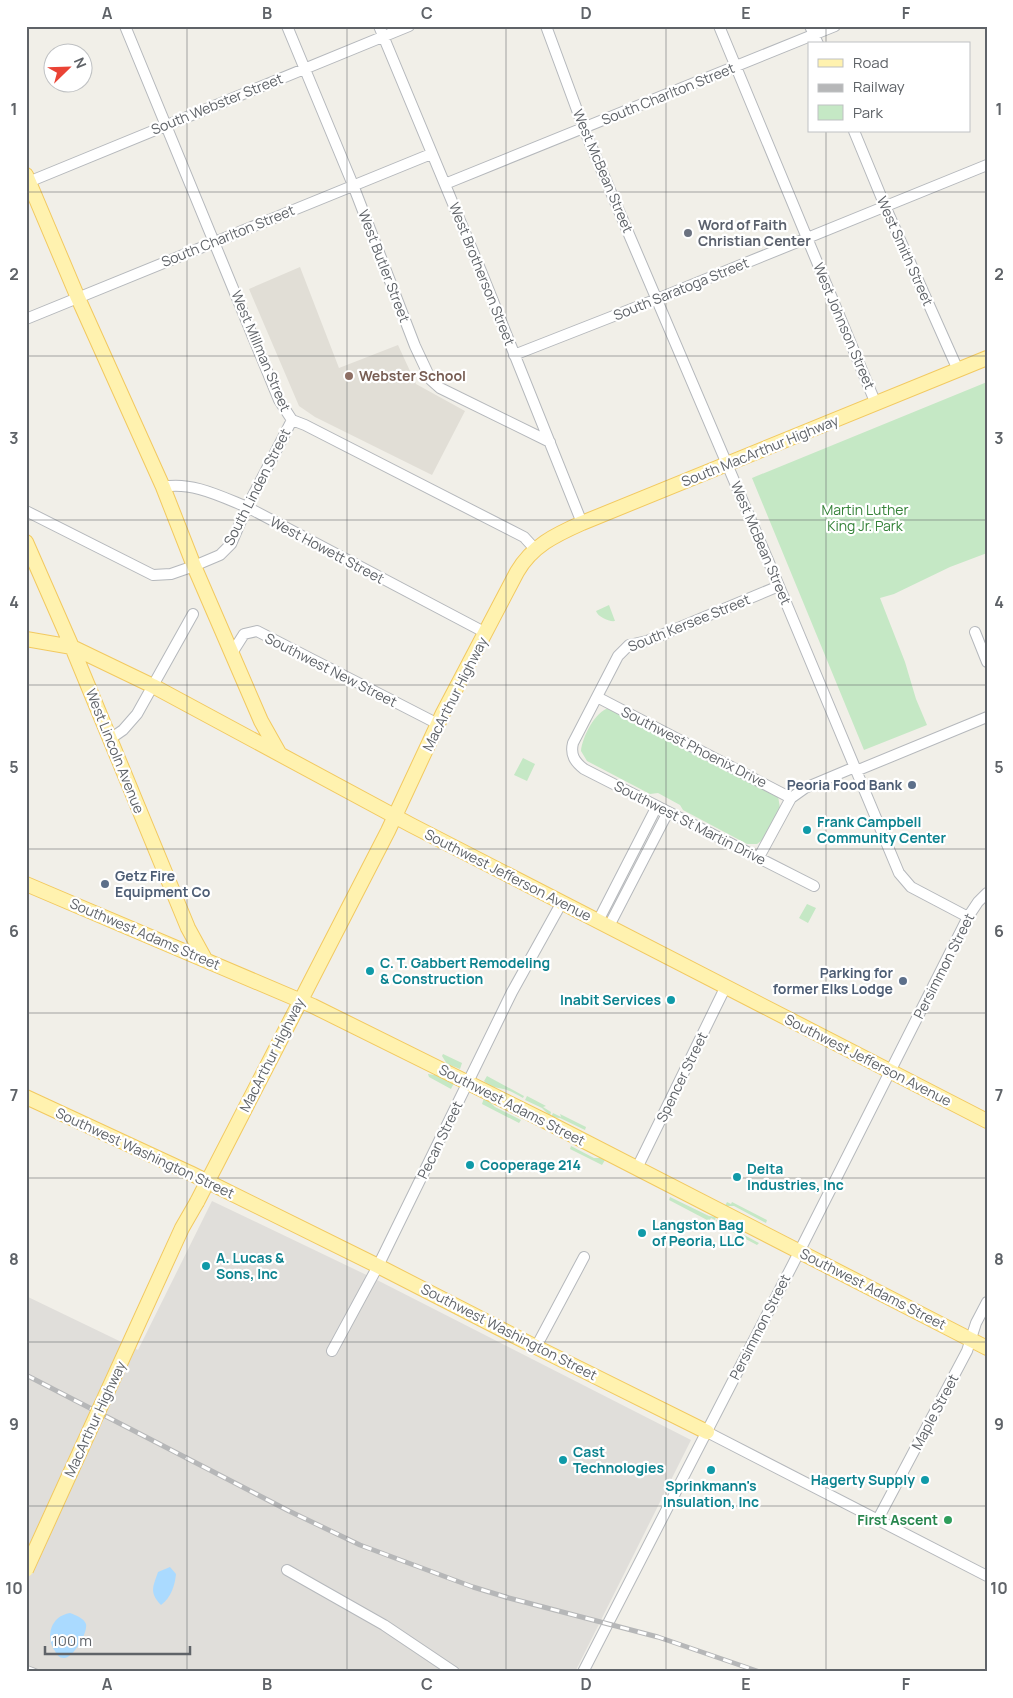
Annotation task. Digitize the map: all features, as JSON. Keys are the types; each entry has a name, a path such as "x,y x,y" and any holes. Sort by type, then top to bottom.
{"main road":[{"path":"27,180 163,487 194,566 261,721 279,754"},
{"name":"South MacArthur Highway","path":"535,549 556,536 582,524 987,358"},
{"name":"West Lincoln Avenue","path":"26,542 188,928 205,959"},
{"name":"MacArthur Highway","path":"26,1570 178,1236 208,1182 254,1088 395,816 438,724 522,565 535,549"},
{"name":"Southwest Jefferson Avenue","path":"26,639 72,648 153,686 395,816 987,1121"},
{"name":"Southwest Adams Street","path":"26,884 301,1000 637,1168 987,1348"},
{"name":"Southwest Washington Street","path":"26,1097 208,1182 707,1432"}],"street":[{"name":"West Millman Street","path":"125,26 277,394 285,411 292,420 524,537 535,549"},
{"name":"West Butler Street","path":"286,26 352,185 415,346 431,380 440,388 550,442"},
{"name":"West Brotherson Street","path":"379,26 582,524"},
{"name":"South Webster Street","path":"27,180 408,26"},
{"name":"West McBean Street","path":"546,26 584,129 899,873 911,888 968,917"},
{"name":"West Johnson Street","path":"719,26 876,404"},
{"name":"South Charlton Street","path":"445,184 835,26"},
{"name":"West Smith Street","path":"854,132 958,370"},
{"name":"South Charlton Street","path":"26,319 431,154"},
{"name":"South Saratoga Street","path":"514,354 657,299 987,165"},
{"name":"South Linden Street","path":"194,566 220,556 231,544 247,508 292,420"},
{"name":"West Howett Street","path":"163,487 172,485 183,486 212,493 247,508 486,633"},
{"path":"26,511 153,575 171,574 194,566"},
{"name":"South Kersee Street","path":"572,753 573,743 618,656 629,645 648,641 779,586"},
{"path":"110,739 123,730 133,718 193,614"},
{"name":"Southwest New Street","path":"232,653 244,634 257,631 438,724"},
{"path":"975,632 987,662"},
{"name":"Southwest Phoenix Drive","path":"597,697 791,798"},
{"path":"759,857 791,798 805,788 987,717"},
{"name":"Southwest St Martin Drive","path":"572,753 575,760 584,769 814,886"},
{"path":"603,924 657,806"},
{"path":"603,924 668,812"},
{"name":"Persimmon Street","path":"583,1672 968,917 982,903 987,893"},
{"name":"Pecan Street","path":"332,1351 378,1266 512,992 562,902"},
{"name":"Spencer Street","path":"637,1168 726,986"},
{"path":"536,1347 584,1257"},
{"name":"Maple Street","path":"878,1519 967,1351 970,1339 987,1302"},
{"name":"Southwest Washington Street","path":"707,1432 987,1576"},
{"path":"287,1570 384,1625 454,1672"}],"shaded area":[{"name":"Webster School","path":"300,267 339,368 398,345 416,384 465,411 432,475 315,417 299,406 249,289"},
{"path":"212,1201 377,1280 691,1440 575,1672 26,1672 26,1296 138,1350"}],"green space":[{"name":"Martin Luther King Jr. Park","path":"987,382 987,553 950,567 894,594 880,598 927,725 864,750 752,478"},
{"path":"609,605 615,621 604,619 596,611"},
{"path":"609,708 618,712 621,717 660,737 665,736 723,766 726,771 778,796 780,808 765,838 757,844 747,844 683,810 680,805 658,793 650,794 587,761 581,751 584,739 594,719"},
{"path":"523,758 535,764 527,781 514,775"},
{"path":"807,904 816,908 808,923 799,918"},
{"path":"443,1054 462,1063 460,1069 447,1064 442,1056"},
{"path":"428,1074 441,1076 454,1083 451,1089 429,1077"},
{"path":"487,1076 524,1096 523,1098 508,1090 488,1084 484,1081"},
{"path":"527,1096 546,1106 543,1107 551,1112 550,1116 542,1108 525,1100"},
{"path":"484,1098 495,1107 521,1120 519,1123 482,1104"},
{"path":"553,1113 561,1117 560,1114 586,1127 585,1130 560,1118 551,1117"},
{"path":"571,1146 594,1158 605,1160 602,1165 570,1149"},
{"path":"670,1197 709,1216 716,1217 715,1220 711,1218 709,1221 669,1200"},
{"path":"727,1202 731,1204 732,1202 767,1220 766,1223 734,1206 725,1206"},
{"path":"718,1218 724,1224 759,1243 757,1245 719,1225 720,1223 716,1221"}],"water":[{"path":"170,1567 176,1574 175,1582 170,1595 161,1605 153,1593 153,1589 158,1572"},
{"path":"70,1613 83,1620 86,1628 82,1639 72,1654 62,1658 57,1655 52,1645 50,1633 54,1622 58,1618"}],"railway":[{"path":"26,1375 289,1511 360,1545 473,1587 658,1637 760,1672"},
{"path":"26,1667 39,1672"}],"place":[{"name":"Word of Faith Christian Center","path":"688,233"},
{"name":"Webster School","path":"349,376"},
{"name":"Peoria Food Bank","path":"912,785"},
{"name":"Frank Campbell Community Center","path":"807,830"},
{"name":"Getz Fire Equipment Co","path":"105,884"},
{"name":"C. T. Gabbert Remodeling & Construction","path":"370,971"},
{"name":"Parking for former Elks Lodge","path":"903,981"},
{"name":"Inabit Services","path":"671,1000"},
{"name":"Cooperage 214","path":"470,1165"},
{"name":"Delta Industries, Inc","path":"737,1177"},
{"name":"Langston Bag of Peoria, LLC","path":"642,1233"},
{"name":"A. Lucas & Sons, Inc","path":"206,1266"},
{"name":"Cast Technologies","path":"563,1460"},
{"name":"Sprinkmann's Insulation, Inc","path":"711,1470"},
{"name":"Hagerty Supply","path":"925,1480"},
{"name":"First Ascent","path":"948,1520"}]}
